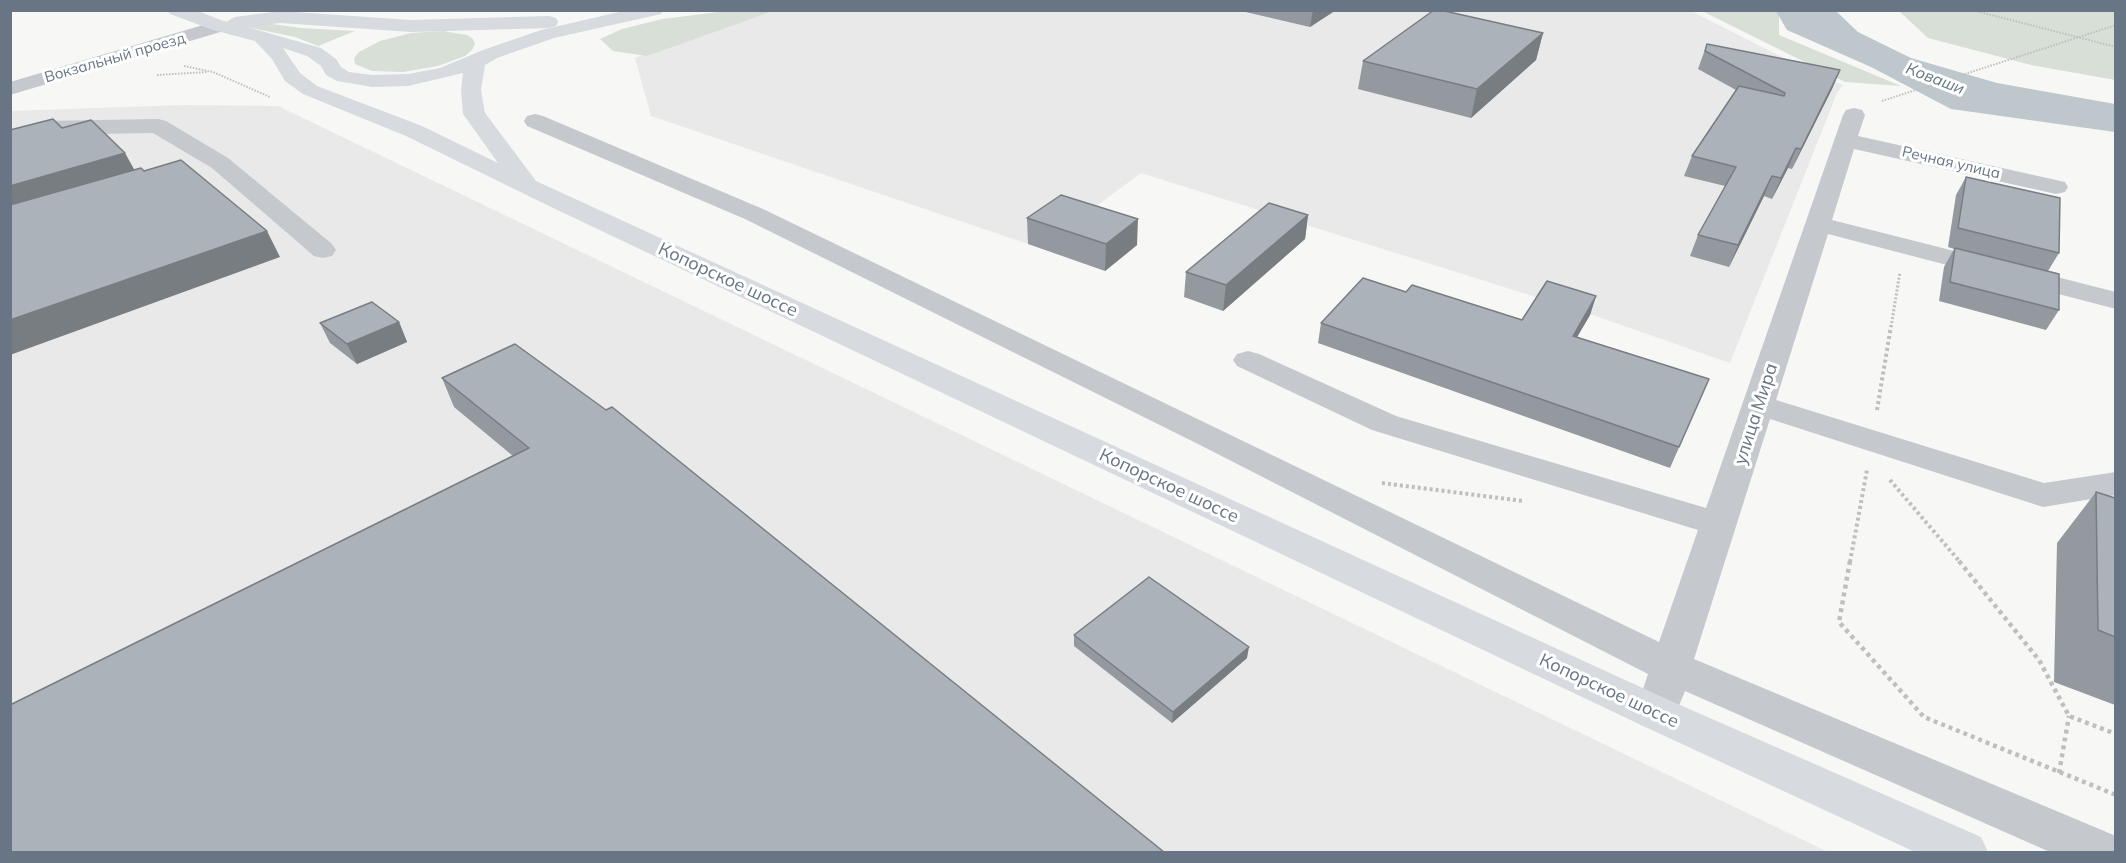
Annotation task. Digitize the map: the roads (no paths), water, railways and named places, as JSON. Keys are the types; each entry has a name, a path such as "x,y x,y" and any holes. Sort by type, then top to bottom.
{"main road":[{"path":"176,10 220,27 304,48 337,70 375,115"},
{"path":"282,10 316,19"},
{"path":"369,10 434,12 517,10"},
{"path":"337,70 337,52 350,44 381,32 443,23 522,25 571,20 628,10"},
{"path":"337,70 372,81 408,80 445,73 559,31 655,10"},
{"path":"220,27 259,18 316,19 372,25 411,26"},
{"path":"471,25 488,29 497,36 498,44 482,58 471,90 474,114 528,187"},
{"name":"Копорское шоссе","path":"262,37 280,56 292,77 310,90 375,115 1656,713 1964,852"}],"street":[{"name":"Вокзальный проезд","path":"10,88 220,27"},
{"name":"Речная улица","path":"1860,119 2056,187"},
{"name":"улица Мира","path":"1656,713 1818,224 1860,119"},
{"path":"535,121 754,214 1184,424 1672,667 2100,852"},
{"path":"10,137 43,128 158,126 220,163 323,250"},
{"path":"187,173 220,163"},
{"path":"1818,224 2115,301"},
{"path":"1248,360 1384,423 1719,524"},
{"path":"1759,405 1870,449 2043,495 2115,483"}],"water":[{"name":"Коваши","path":"1776,11 1836,11 1858,32 1911,58 1997,83 2115,104 2115,132 1951,109 1871,67 1787,30"}]}
